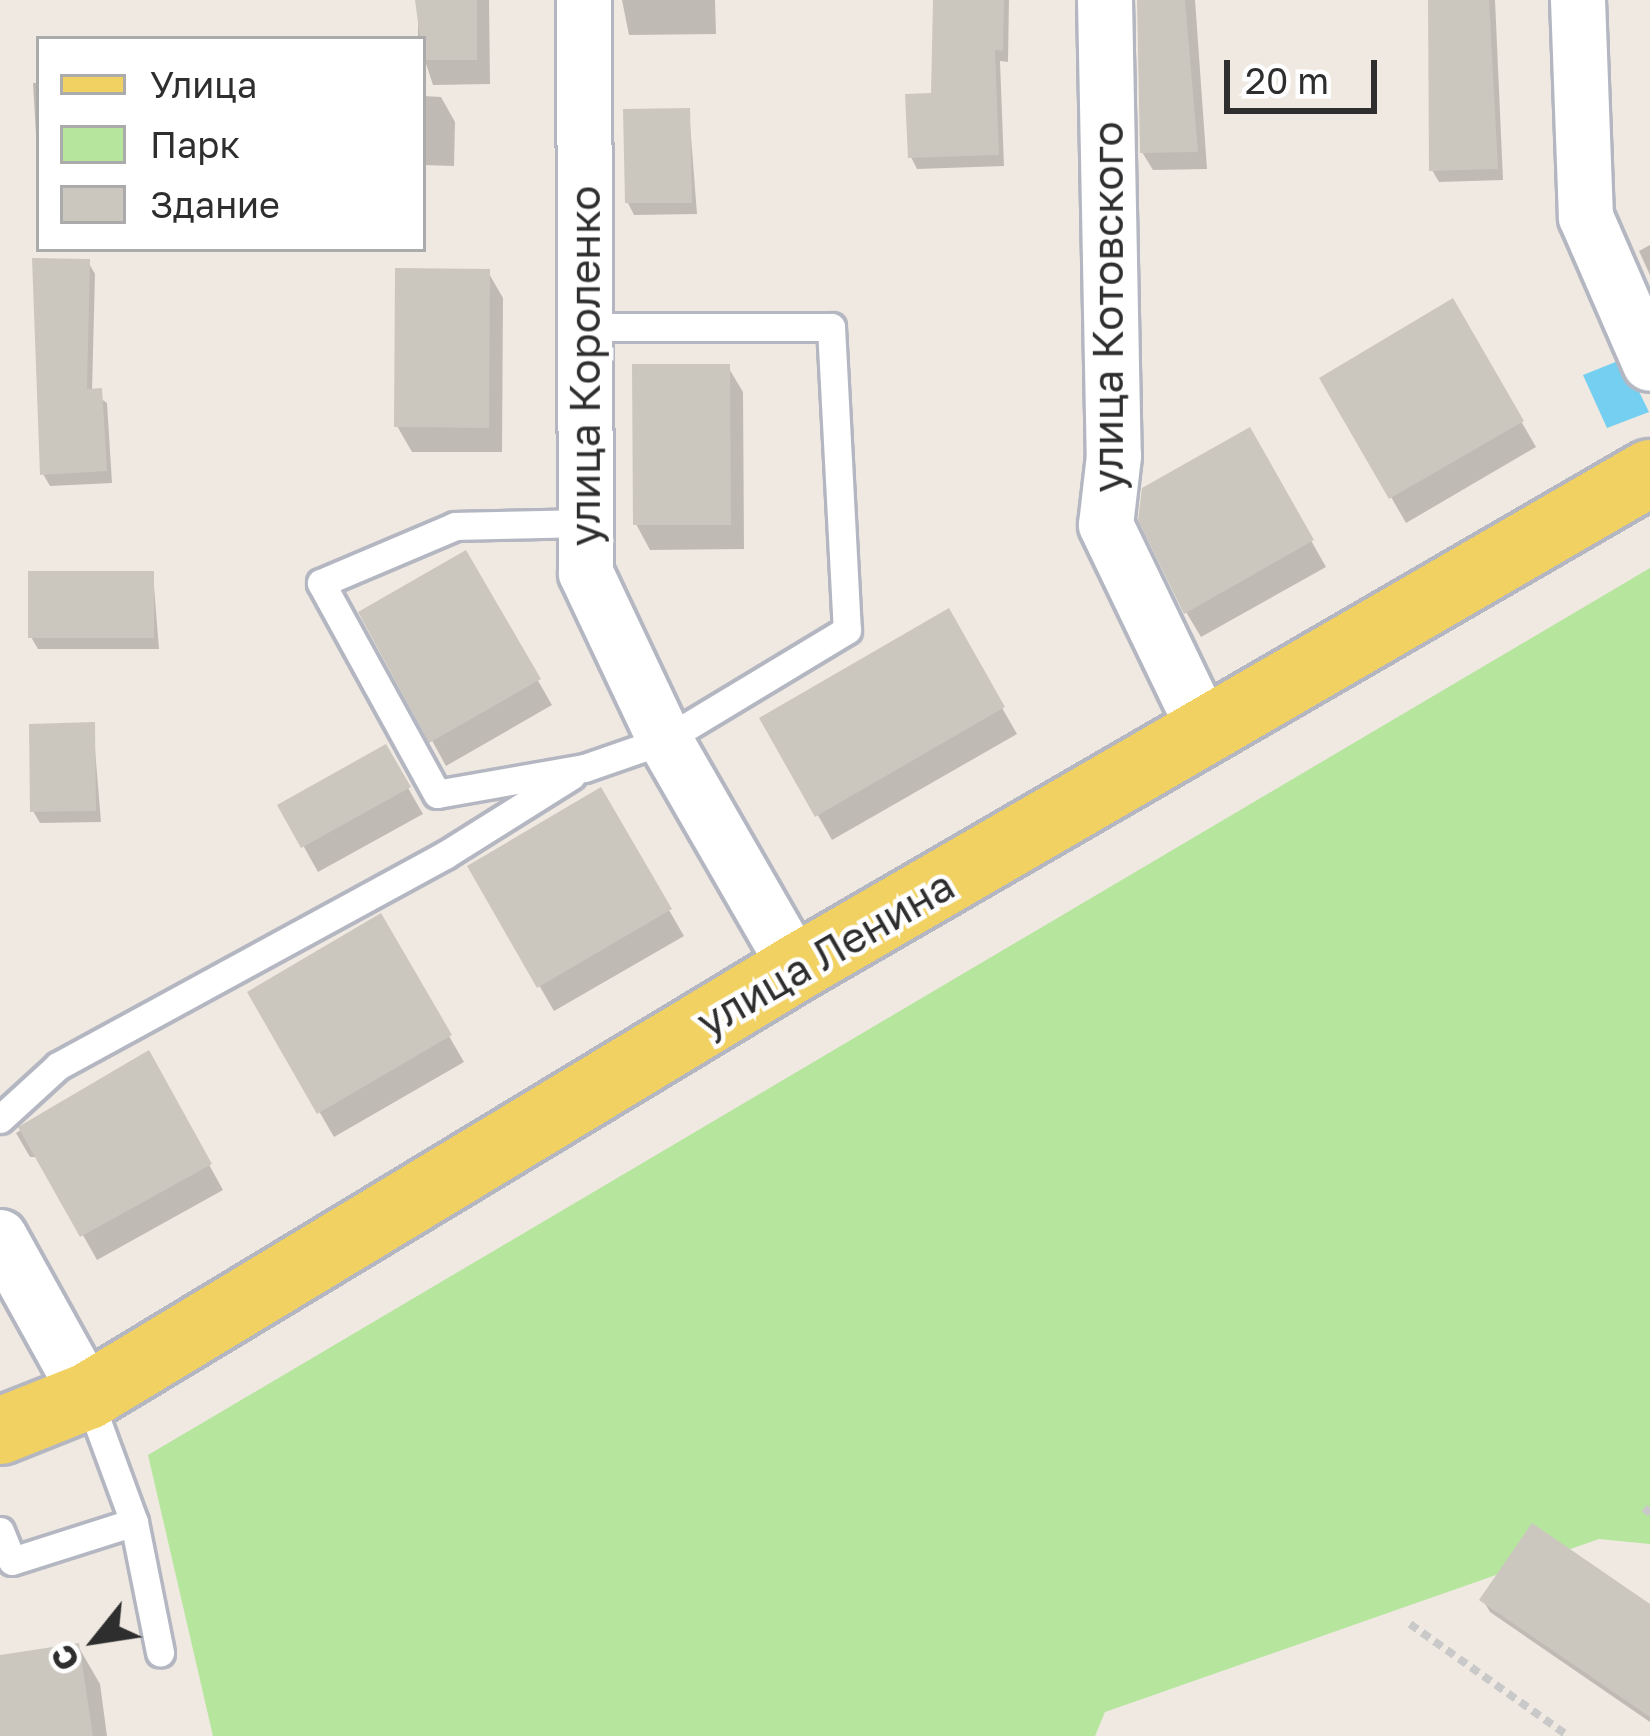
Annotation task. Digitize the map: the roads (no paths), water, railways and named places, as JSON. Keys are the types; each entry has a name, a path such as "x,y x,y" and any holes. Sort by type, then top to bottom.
{"main road":[{"name":"улица Ленина","path":"0,1431 88,1396 796,968 1207,735 1650,473"}],"street":[{"name":"улица Короленко","path":"584,0 580,327 586,573 664,740 796,968"},
{"name":"улица Котовского","path":"1105,0 1114,457 1106,525 1207,735"},
{"path":"1578,0 1586,217 1650,364"},
{"path":"0,1237 88,1396"}],"lane":[{"path":"580,327 831,327 847,630 664,740 584,768 436,794 321,583 455,526 584,523"},
{"path":"0,1119 58,1066 445,855 584,768"},
{"path":"88,1396 134,1522 160,1652"},
{"path":"0,1531 12,1561 134,1522"}],"water":[{"path":"1623,359 1649,412 1607,428 1583,375"}]}
